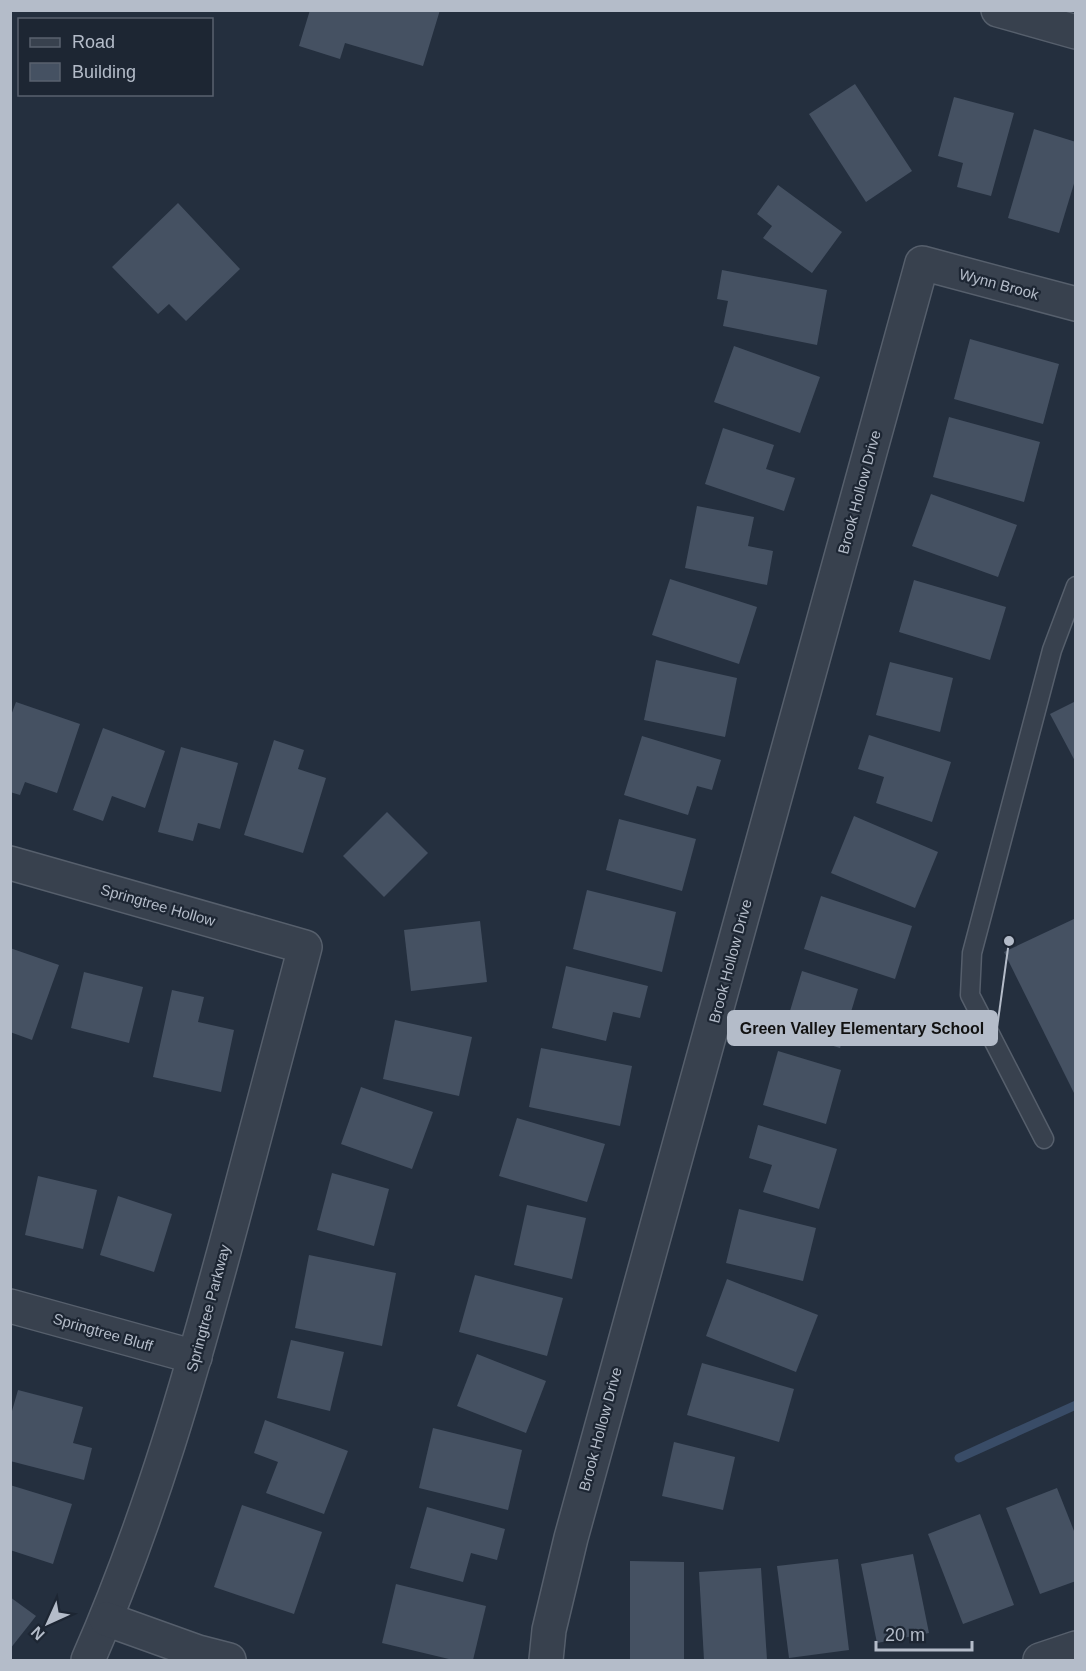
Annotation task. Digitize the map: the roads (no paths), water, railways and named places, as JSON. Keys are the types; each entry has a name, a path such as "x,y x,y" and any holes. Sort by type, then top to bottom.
{"street":[{"path":"998,10 1076,32"},
{"name":"Wynn Brook","path":"922,263 1076,304"},
{"name":"Brook Hollow Drive","path":"546,1660 549,1630 571,1538 922,263"},
{"name":"Springtree Hollow","path":"10,863 305,947"},
{"name":"Springtree Parkway","path":"87,1660 106,1619 140,1531 175,1427 305,947"},
{"name":"Springtree Bluff","path":"10,1306 195,1358"},
{"path":"106,1619 198,1652 229,1660"},
{"path":"1040,1660 1076,1648"}],"lane":[{"path":"1044,1139 970,996 972,953 1052,650 1076,586"}],"waterway":[{"path":"959,1458 1076,1405"}],"place":[{"name":"Green Valley Elementary School","path":"1009,941"}]}
